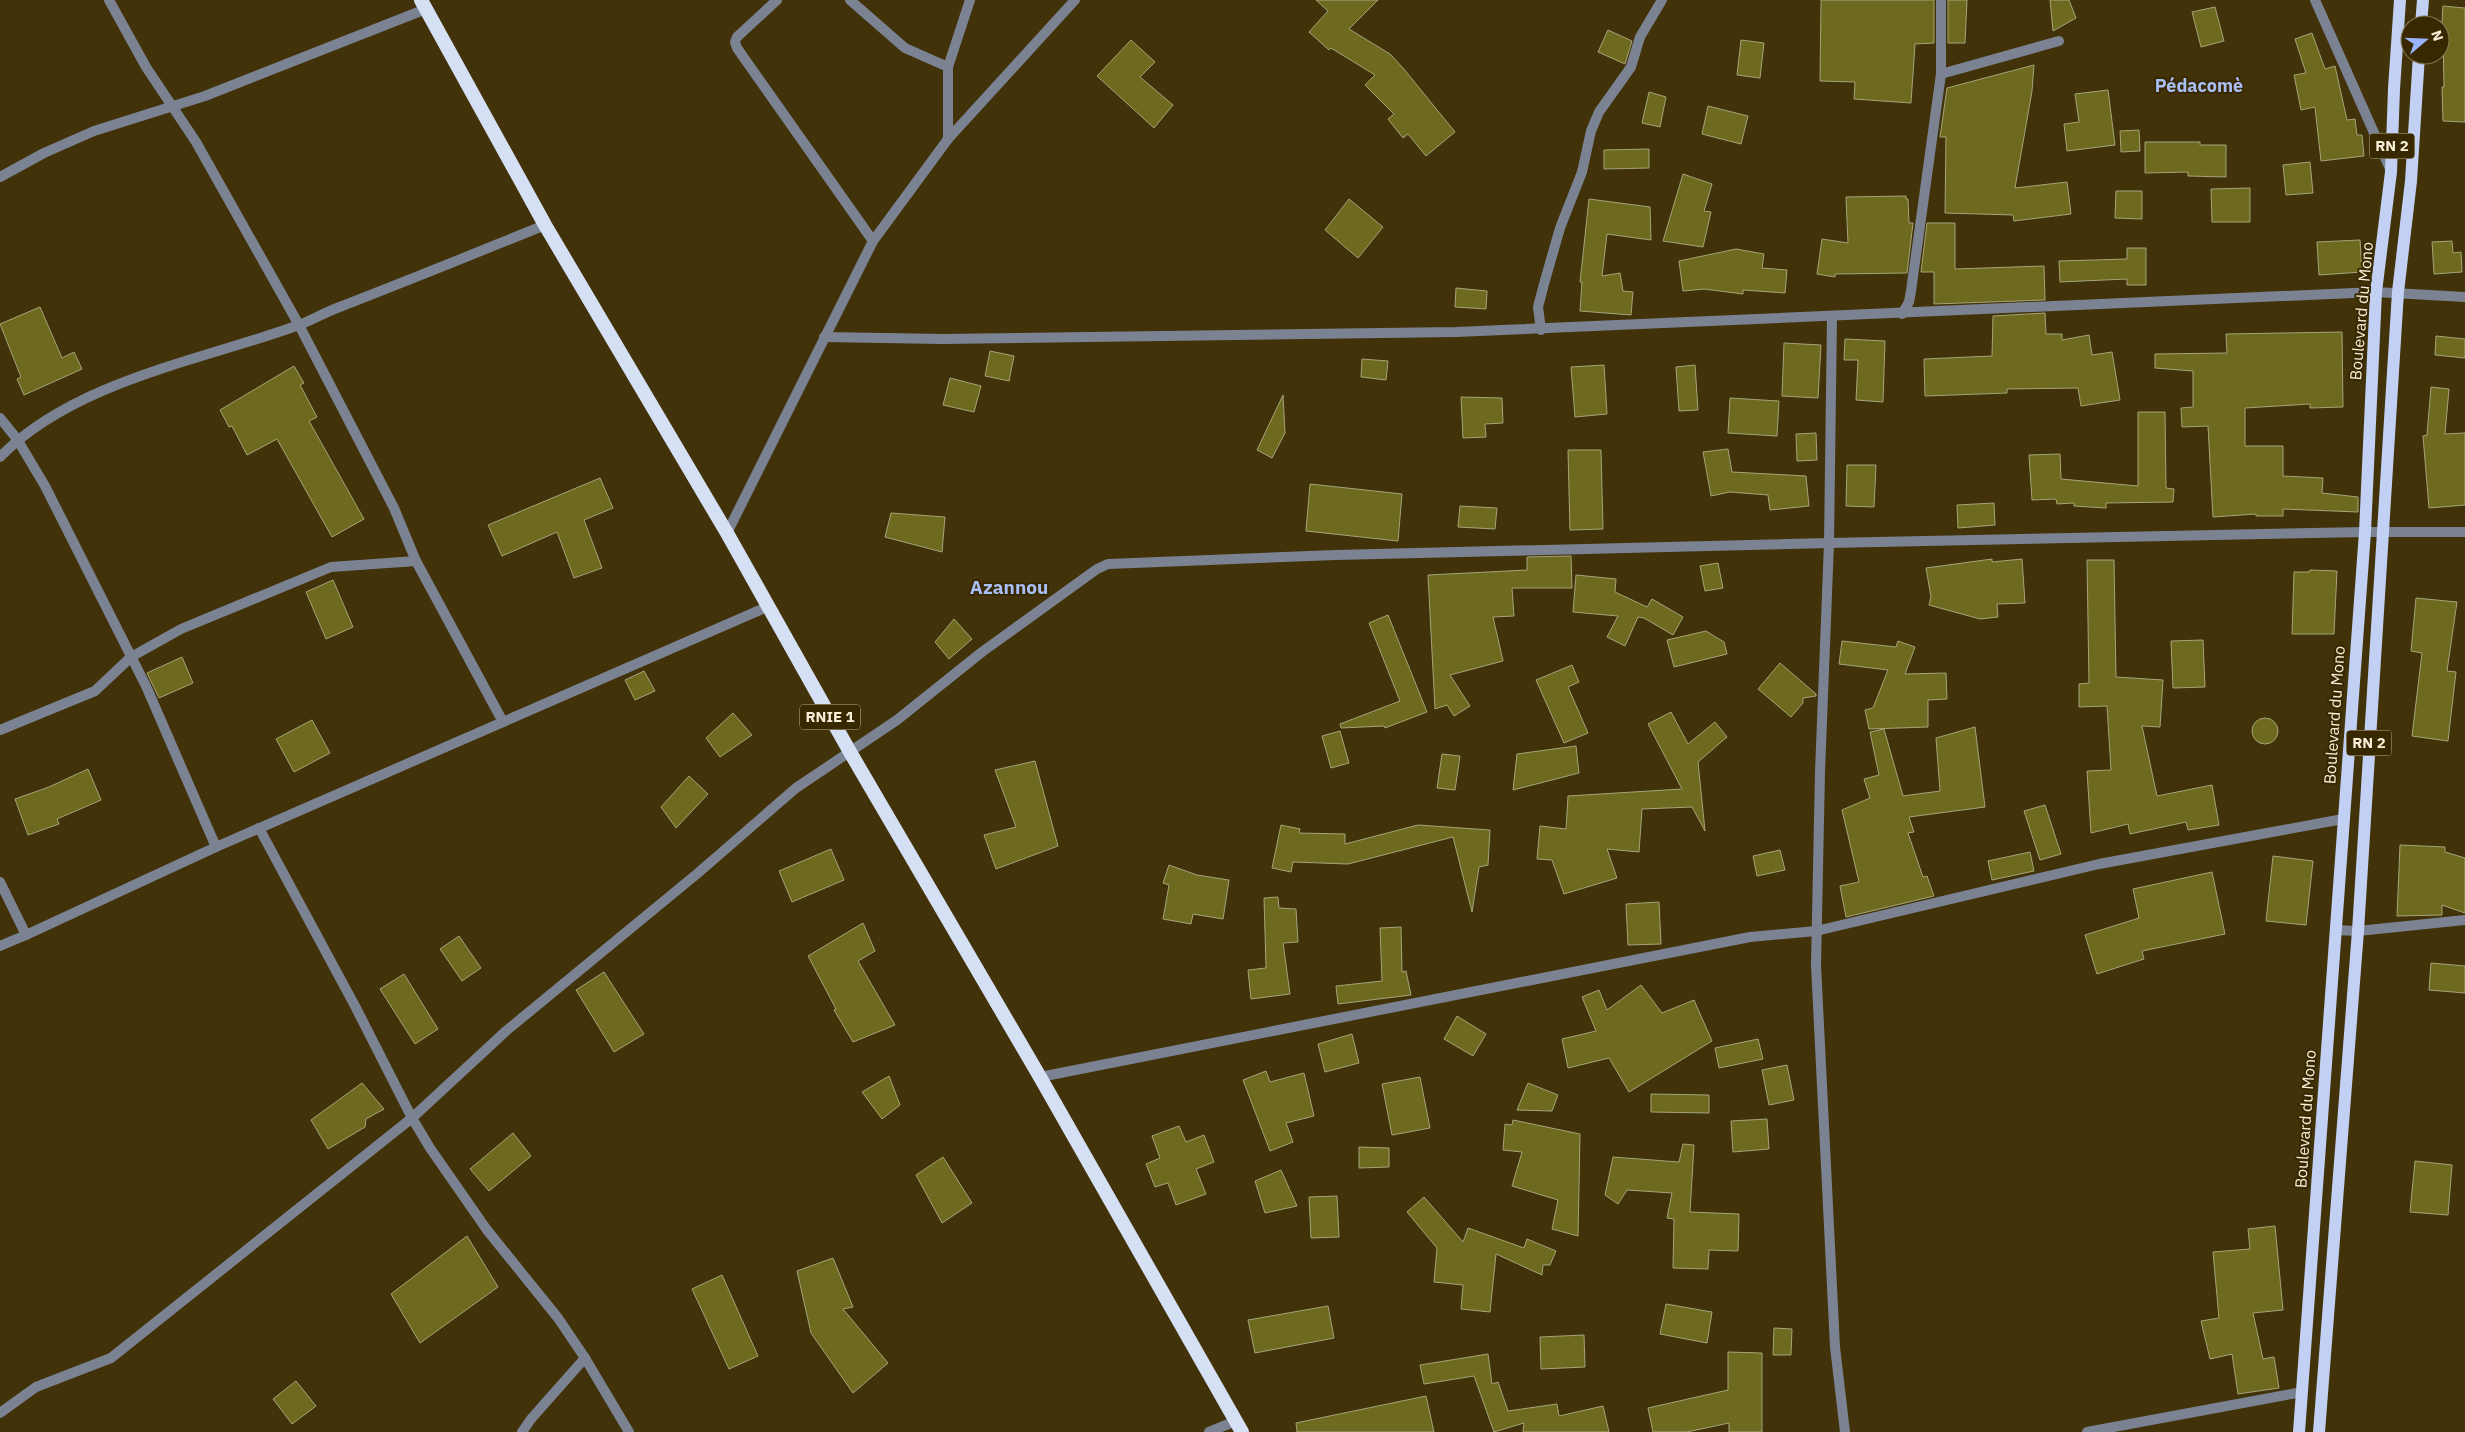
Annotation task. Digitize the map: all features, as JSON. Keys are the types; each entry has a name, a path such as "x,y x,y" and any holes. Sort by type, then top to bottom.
{"highway":[{"name":"RNIE 1","path":"423,4 545,225 727,533 850,752 1040,1077 1239,1427"}],"main road":[{"name":"Boulevard du Mono","path":"2299,1432 2365,532 2376,292 2391,172 2400,0"},
{"path":"2422,15 2423,0"},
{"name":"RN 2","path":"2319,1432 2358,931 2398,292 2411,181 2418,65"}],"street":[{"path":"109,0 146,67 173,105 299,325 394,508 416,561 502,722"},
{"path":"777,0 737,37 735,42 736,48 873,241"},
{"path":"850,0 904,48 948,66"},
{"path":"948,138 948,66 970,0"},
{"path":"727,533 873,241 948,138 1075,0"},
{"path":"1541,330 1538,307 1560,228 1582,172 1591,131 1599,112 1631,67 1640,37 1662,0"},
{"path":"1902,314 1909,302 1911,291 1941,74 1941,0"},
{"path":"2315,0 2391,172"},
{"path":"0,177 68,142 116,123 204,96 262,75 423,4"},
{"path":"1941,74 2059,41"},
{"path":"0,457 17,439 51,416 116,387 182,361 299,325 545,225"},
{"path":"824,337 943,339 1541,330 2376,292 2465,297"},
{"path":"1832,316 1830,543 1816,931 1835,1347 1845,1432"},
{"path":"0,418 17,439 44,486 146,686 216,847"},
{"path":"0,1413 36,1387 111,1358 412,1118 506,1031 698,873 796,788 897,720 982,652 1078,582 1108,564 1318,556 1830,543 2365,532 2465,532"},
{"path":"0,730 96,691 131,657 181,629 331,567 416,561"},
{"path":"0,946 216,847 767,607"},
{"path":"1040,1077 1750,937 1816,931 2098,864 2343,819"},
{"path":"259,828 355,1006 412,1118 487,1230 558,1318 585,1358 629,1432"},
{"path":"0,882 26,934"},
{"path":"2335,930 2358,931 2465,920"},
{"path":"522,1432 531,1419 585,1358"},
{"path":"2087,1432 2302,1392"},
{"path":"1209,1432 1239,1427"}],"building":[{"path":"1316,0 1378,0 1349,29 1390,54 1455,132 1426,156 1408,134 1403,138 1388,119 1394,114 1365,85 1375,75 1331,48 1329,50 1309,32 1328,11"},
{"path":"1821,0 1934,0 1934,43 1915,44 1911,103 1854,99 1855,82 1820,81"},
{"path":"1948,0 1967,0 1965,43 1948,43"},
{"path":"2050,0 2069,0 2076,18 2053,31"},
{"path":"2443,6 2465,8 2465,122 2443,121 2444,65 2450,65 2450,15 2442,15"},
{"path":"2215,7 2224,41 2201,47 2192,12"},
{"path":"1608,30 1632,41 1625,64 1598,52"},
{"path":"2312,33 2325,69 2335,66 2347,120 2355,119 2357,135 2362,135 2364,156 2321,161 2315,107 2301,110 2294,75 2306,73 2295,39"},
{"path":"1131,40 1155,62 1140,77 1173,105 1154,128 1097,76"},
{"path":"1741,40 1764,43 1760,78 1737,75"},
{"path":"2034,65 2032,91 2015,188 2067,182 2071,214 2014,221 2013,215 1945,213 1946,137 1940,137 1947,88"},
{"path":"2108,90 2115,145 2067,151 2064,124 2079,122 2075,94"},
{"path":"1649,92 1666,97 1660,127 1642,123"},
{"path":"1708,106 1748,116 1741,144 1702,134"},
{"path":"2139,130 2140,151 2121,152 2120,131"},
{"path":"2145,142 2200,142 2200,145 2226,145 2226,177 2188,176 2188,172 2145,173"},
{"path":"1649,149 1649,168 1604,169 1604,150"},
{"path":"2310,162 2313,193 2286,195 2283,165"},
{"path":"1683,174 1712,184 1704,211 1711,212 1703,247 1663,241"},
{"path":"2250,188 2250,222 2212,222 2211,189"},
{"path":"2116,191 2142,191 2142,219 2115,218"},
{"path":"1906,196 1906,199 1908,199 1909,223 1913,223 1907,273 1835,274 1835,277 1817,274 1822,239 1848,243 1846,197"},
{"path":"1349,199 1383,227 1358,258 1325,230"},
{"path":"1589,199 1650,207 1651,240 1607,234 1602,276 1620,273 1623,291 1633,292 1631,315 1580,311 1582,282 1580,282"},
{"path":"1927,223 1955,223 1955,269 2044,266 2045,300 1934,304 1934,272 1921,272"},
{"path":"2360,240 2362,272 2319,275 2317,242"},
{"path":"2452,241 2453,253 2461,252 2462,272 2434,274 2432,242"},
{"path":"2127,248 2146,248 2146,285 2127,285 2127,279 2060,282 2059,261 2127,259"},
{"path":"1736,249 1764,254 1762,268 1787,270 1785,293 1743,290 1743,294 1704,289 1683,291 1679,261"},
{"path":"1456,288 1487,291 1486,309 1455,307"},
{"path":"40,307 62,358 74,352 82,369 24,395 17,379 21,377 0,324"},
{"path":"2045,313 2046,334 2062,334 2062,340 2089,335 2092,355 2112,352 2120,400 2081,406 2078,388 2007,389 2007,393 1925,396 1924,359 1992,356 1993,316"},
{"path":"2342,332 2343,407 2310,408 2310,404 2245,408 2245,446 2283,446 2283,476 2323,478 2322,493 2358,497 2358,512 2283,509 2283,516 2256,516 2256,514 2213,517 2208,426 2182,427 2181,408 2193,407 2193,371 2155,368 2155,354 2227,353 2226,334"},
{"path":"2436,336 2465,339 2465,358 2435,355"},
{"path":"1845,339 1885,341 1883,402 1856,400 1858,360 1844,360"},
{"path":"1784,343 1821,345 1818,398 1782,396"},
{"path":"990,351 1014,356 1009,381 985,376"},
{"path":"1362,359 1388,361 1386,380 1361,377"},
{"path":"1604,365 1607,414 1575,417 1571,367"},
{"path":"1695,365 1698,410 1679,411 1676,367"},
{"path":"294,366 304,383 300,385 317,417 309,421 364,519 332,537 277,439 247,455 232,426 229,427 220,410"},
{"path":"950,378 981,386 974,412 943,405"},
{"path":"2431,387 2449,389 2445,434 2465,433 2465,505 2429,508 2423,436 2427,435"},
{"path":"1283,395 1285,433 1272,458 1257,450"},
{"path":"1461,397 1502,398 1503,423 1485,424 1486,437 1463,438"},
{"path":"1730,398 1779,401 1777,436 1728,433"},
{"path":"2138,412 2165,412 2166,488 2174,489 2173,502 2106,503 2106,508 2074,506 2074,503 2057,504 2056,499 2032,500 2029,455 2060,454 2061,479 2138,486"},
{"path":"1816,433 1817,460 1797,461 1796,434"},
{"path":"1728,449 1732,472 1806,476 1809,506 1770,510 1768,495 1730,492 1711,496 1703,452"},
{"path":"1568,450 1601,450 1603,529 1570,530"},
{"path":"1847,465 1876,465 1874,507 1846,506"},
{"path":"600,478 613,508 584,520 602,568 574,578 557,532 502,556 488,525"},
{"path":"1310,484 1402,494 1398,541 1306,531"},
{"path":"1994,503 1995,525 1958,528 1957,505"},
{"path":"1460,506 1497,508 1495,529 1458,527"},
{"path":"891,513 945,517 942,552 885,537"},
{"path":"1571,556 1572,588 1512,588 1514,616 1493,617 1503,661 1450,675 1470,706 1454,716 1447,705 1435,709 1428,575 1527,570 1527,557"},
{"path":"1992,559 1992,562 2022,559 2025,603 1997,604 1998,617 1980,619 1929,605 1931,597 1926,568"},
{"path":"2087,560 2114,560 2116,677 2163,680 2160,727 2142,726 2157,796 2212,785 2219,825 2188,830 2186,822 2130,834 2128,824 2091,833 2087,771 2111,770 2107,706 2079,707 2079,684 2089,683"},
{"path":"1718,563 1723,588 1705,591 1700,566"},
{"path":"2310,570 2337,571 2334,634 2292,634 2294,572 2309,572"},
{"path":"1576,575 1616,579 1615,592 1647,607 1652,599 1683,617 1673,635 1644,618 1638,617 1625,646 1607,637 1618,616 1573,612"},
{"path":"333,580 353,627 326,639 306,592"},
{"path":"2416,598 2457,602 2447,671 2456,672 2448,741 2412,736 2422,653 2411,651"},
{"path":"1388,615 1427,712 1385,728 1384,726 1341,728 1340,724 1400,701 1369,623"},
{"path":"954,619 972,639 949,659 935,642"},
{"path":"1706,631 1724,642 1727,654 1674,667 1667,640"},
{"path":"2203,640 2205,687 2173,688 2171,641"},
{"path":"1842,641 1896,647 1898,641 1915,647 1905,674 1946,673 1947,699 1928,700 1928,727 1869,729 1865,710 1873,708 1888,670 1839,664"},
{"path":"182,657 193,683 159,698 147,673"},
{"path":"1780,663 1816,694 1816,696 1803,698 1803,703 1791,717 1758,689"},
{"path":"1572,665 1579,682 1568,687 1588,733 1564,743 1536,680"},
{"path":"644,671 655,691 635,700 625,680"},
{"path":"1671,712 1688,744 1715,722 1727,737 1698,762 1705,831 1692,807 1642,809 1639,852 1607,849 1617,878 1564,894 1552,860 1537,859 1540,826 1566,829 1568,796 1682,789 1648,724"},
{"path":"733,713 752,735 720,757 706,738"},
{"path":"2265,718 2274,722 2278,731 2274,740 2265,744 2256,740 2252,731 2256,722"},
{"path":"312,720 330,753 294,772 276,739"},
{"path":"1975,727 1985,807 1909,817 1914,832 1908,833 1923,877 1927,876 1934,896 1846,917 1840,886 1859,882 1842,810 1870,798 1864,779 1879,775 1870,732 1884,729 1903,796 1940,791 1936,738"},
{"path":"1340,731 1349,763 1331,768 1322,736"},
{"path":"1576,746 1579,773 1513,790 1517,754"},
{"path":"1442,754 1460,756 1455,790 1437,788"},
{"path":"1035,761 1058,846 996,869 984,835 1016,827 995,770"},
{"path":"88,769 101,800 57,819 59,824 28,835 15,799 49,787"},
{"path":"689,776 708,794 676,828 661,807"},
{"path":"2045,805 2061,854 2040,860 2024,811"},
{"path":"1281,825 1300,829 1299,833 1345,834 1345,844 1418,825 1490,830 1488,865 1479,867 1472,912 1453,837 1348,864 1293,862 1291,872 1272,868"},
{"path":"2400,845 2445,847 2445,852 2465,858 2465,913 2442,905 2442,915 2397,916"},
{"path":"831,849 844,880 792,902 779,871"},
{"path":"1780,850 1785,870 1757,876 1753,856"},
{"path":"2030,852 2034,871 1992,880 1988,861"},
{"path":"2273,856 2313,861 2306,925 2266,921"},
{"path":"1169,865 1197,875 1229,880 1223,919 1193,914 1191,924 1163,919 1169,885 1163,883"},
{"path":"2212,872 2225,934 2142,951 2144,959 2097,974 2085,935 2139,918 2133,889"},
{"path":"1278,897 1279,908 1296,909 1298,942 1283,943 1290,994 1251,999 1248,970 1266,968 1264,898"},
{"path":"1659,902 1661,944 1628,945 1626,904"},
{"path":"863,923 875,951 858,961 895,1025 853,1042 834,1010 836,1009 808,956"},
{"path":"1401,927 1402,972 1406,971 1411,995 1338,1004 1336,986 1382,981 1380,928"},
{"path":"459,936 481,968 462,981 440,949"},
{"path":"2431,963 2465,966 2465,993 2429,990"},
{"path":"604,972 644,1034 614,1052 576,990"},
{"path":"404,974 438,1029 415,1044 380,989"},
{"path":"1641,985 1662,1013 1694,1000 1712,1041 1629,1092 1609,1058 1568,1068 1562,1039 1596,1031 1582,997 1599,990 1607,1010"},
{"path":"1457,1016 1486,1034 1473,1056 1444,1039"},
{"path":"1352,1034 1359,1063 1325,1072 1318,1044"},
{"path":"1758,1039 1763,1059 1719,1068 1715,1048"},
{"path":"1787,1065 1794,1100 1769,1105 1762,1070"},
{"path":"1266,1071 1270,1082 1304,1073 1314,1116 1286,1123 1293,1142 1270,1151 1243,1080"},
{"path":"889,1076 900,1105 882,1119 862,1092"},
{"path":"1420,1077 1430,1128 1392,1135 1382,1084"},
{"path":"362,1083 384,1109 366,1119 365,1127 328,1149 311,1120"},
{"path":"1528,1083 1558,1095 1552,1111 1517,1110"},
{"path":"1651,1094 1709,1095 1709,1113 1651,1112"},
{"path":"1767,1119 1769,1149 1733,1152 1731,1121"},
{"path":"1513,1120 1580,1134 1578,1236 1552,1229 1558,1200 1512,1186 1522,1152 1503,1150 1505,1124 1512,1125"},
{"path":"1179,1126 1186,1142 1204,1135 1214,1162 1196,1169 1206,1194 1176,1205 1168,1183 1155,1187 1146,1164 1160,1158 1152,1136"},
{"path":"513,1133 531,1156 489,1191 470,1169"},
{"path":"1683,1144 1694,1145 1690,1212 1739,1214 1738,1251 1709,1250 1708,1269 1673,1268 1674,1219 1667,1218 1672,1193 1627,1190 1618,1204 1605,1195 1613,1157 1679,1162"},
{"path":"1359,1147 1389,1148 1389,1167 1359,1168"},
{"path":"943,1157 972,1203 942,1223 916,1175"},
{"path":"2415,1161 2452,1165 2448,1215 2410,1212"},
{"path":"1281,1170 1297,1206 1265,1213 1255,1181"},
{"path":"1337,1196 1339,1237 1311,1238 1309,1197"},
{"path":"1424,1197 1463,1242 1468,1228 1524,1248 1527,1239 1556,1251 1550,1265 1543,1265 1542,1275 1496,1254 1490,1312 1461,1309 1463,1285 1434,1282 1437,1248 1407,1212"},
{"path":"2275,1226 2283,1310 2253,1313 2263,1359 2274,1357 2279,1388 2238,1394 2232,1354 2210,1359 2201,1321 2219,1318 2213,1252 2250,1249 2248,1229"},
{"path":"467,1236 498,1287 420,1343 391,1294"},
{"path":"833,1258 853,1307 843,1309 888,1363 853,1393 811,1333 797,1271"},
{"path":"722,1275 758,1356 729,1369 692,1289"},
{"path":"1666,1304 1712,1312 1707,1343 1660,1334"},
{"path":"1328,1306 1334,1338 1255,1353 1248,1320"},
{"path":"1774,1328 1792,1329 1791,1355 1773,1355"},
{"path":"1584,1335 1585,1367 1541,1369 1540,1337"},
{"path":"1728,1352 1762,1353 1762,1432 1729,1432 1729,1423 1687,1432 1653,1432 1648,1408 1728,1390"},
{"path":"1488,1354 1492,1384 1498,1382 1508,1411 1557,1404 1559,1416 1603,1406 1609,1432 1523,1432 1524,1423 1494,1432 1474,1376 1424,1384 1420,1365"},
{"path":"296,1381 316,1406 292,1424 273,1399"},
{"path":"1426,1396 1434,1432 1297,1432 1296,1423"}],"district":[{"name":"Pédacomè","path":"2199,86"},
{"name":"Azannou","path":"1009,587"}]}
